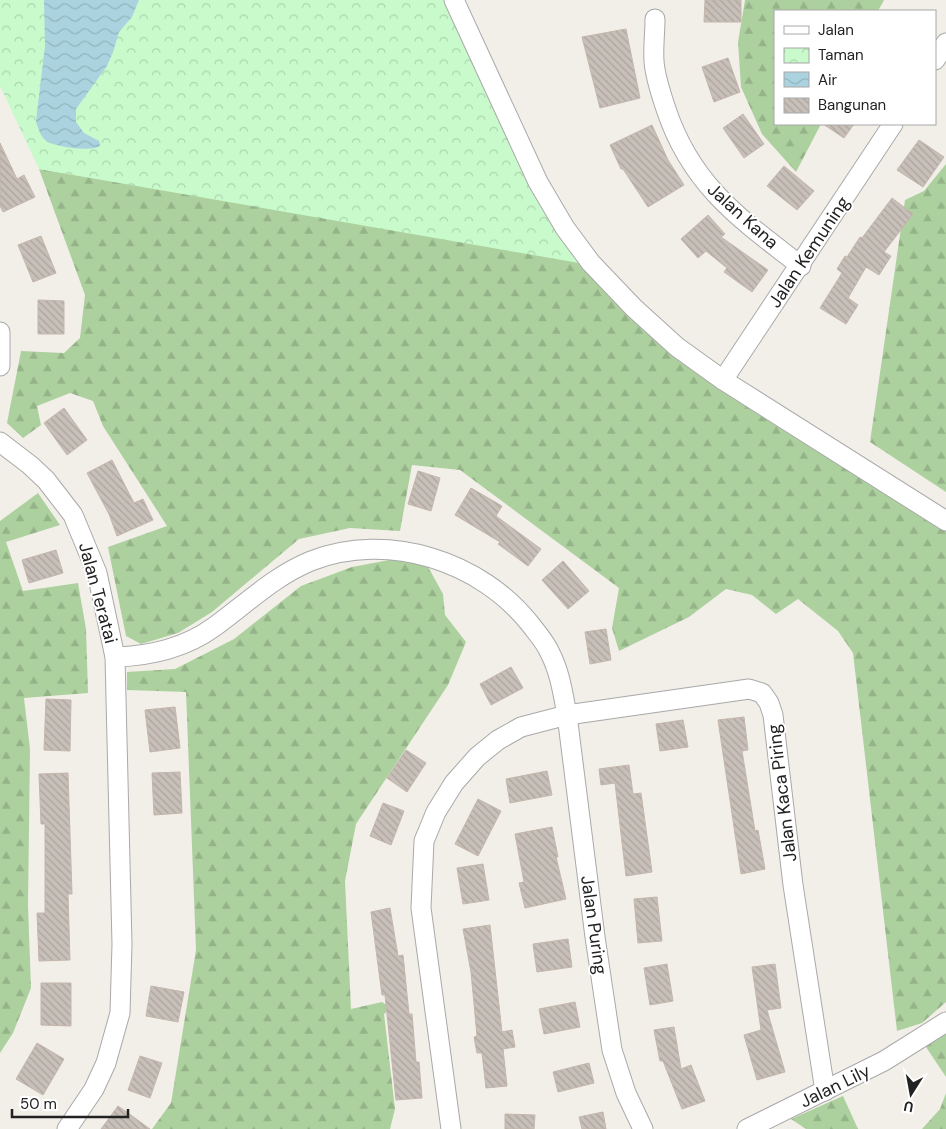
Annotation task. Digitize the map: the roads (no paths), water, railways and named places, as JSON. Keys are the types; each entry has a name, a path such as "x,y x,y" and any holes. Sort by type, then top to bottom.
{"street":[{"path":"454,0 538,182 565,228 591,263 634,308 677,347 723,380 946,521"},
{"name":"Jalan Kana","path":"655,19 654,62 660,92 672,127 689,161 709,189 741,220 801,266"},
{"path":"936,58 946,43"},
{"name":"Jalan Kemuning","path":"723,380 801,266 892,125"},
{"path":"0,332 0,366"},
{"name":"Jalan Teratai","path":"0,442 46,480 73,515 97,573 115,657 122,944 120,1013 106,1063 94,1089 67,1129"},
{"name":"Jalan Puring","path":"115,657 139,656 187,642 213,628 280,575 311,561 346,551 381,550 421,554 462,569 488,584 515,605 550,652 567,715 595,937 612,1050 626,1093 643,1129"},
{"name":"Jalan Kaca Piring","path":"451,1129 421,908 424,841 436,812 454,783 477,757 498,740 521,727 567,715 748,689 762,694 769,703 773,715 793,885 825,1091"},
{"name":"Jalan Lily","path":"747,1129 884,1061 923,1039 946,1022"}],"water":[{"path":"44,0 139,0 132,17 119,32 107,66 76,109 76,122 84,133 99,141 100,146 96,148 74,148 53,144 43,138 40,133 36,121 45,46"}]}
